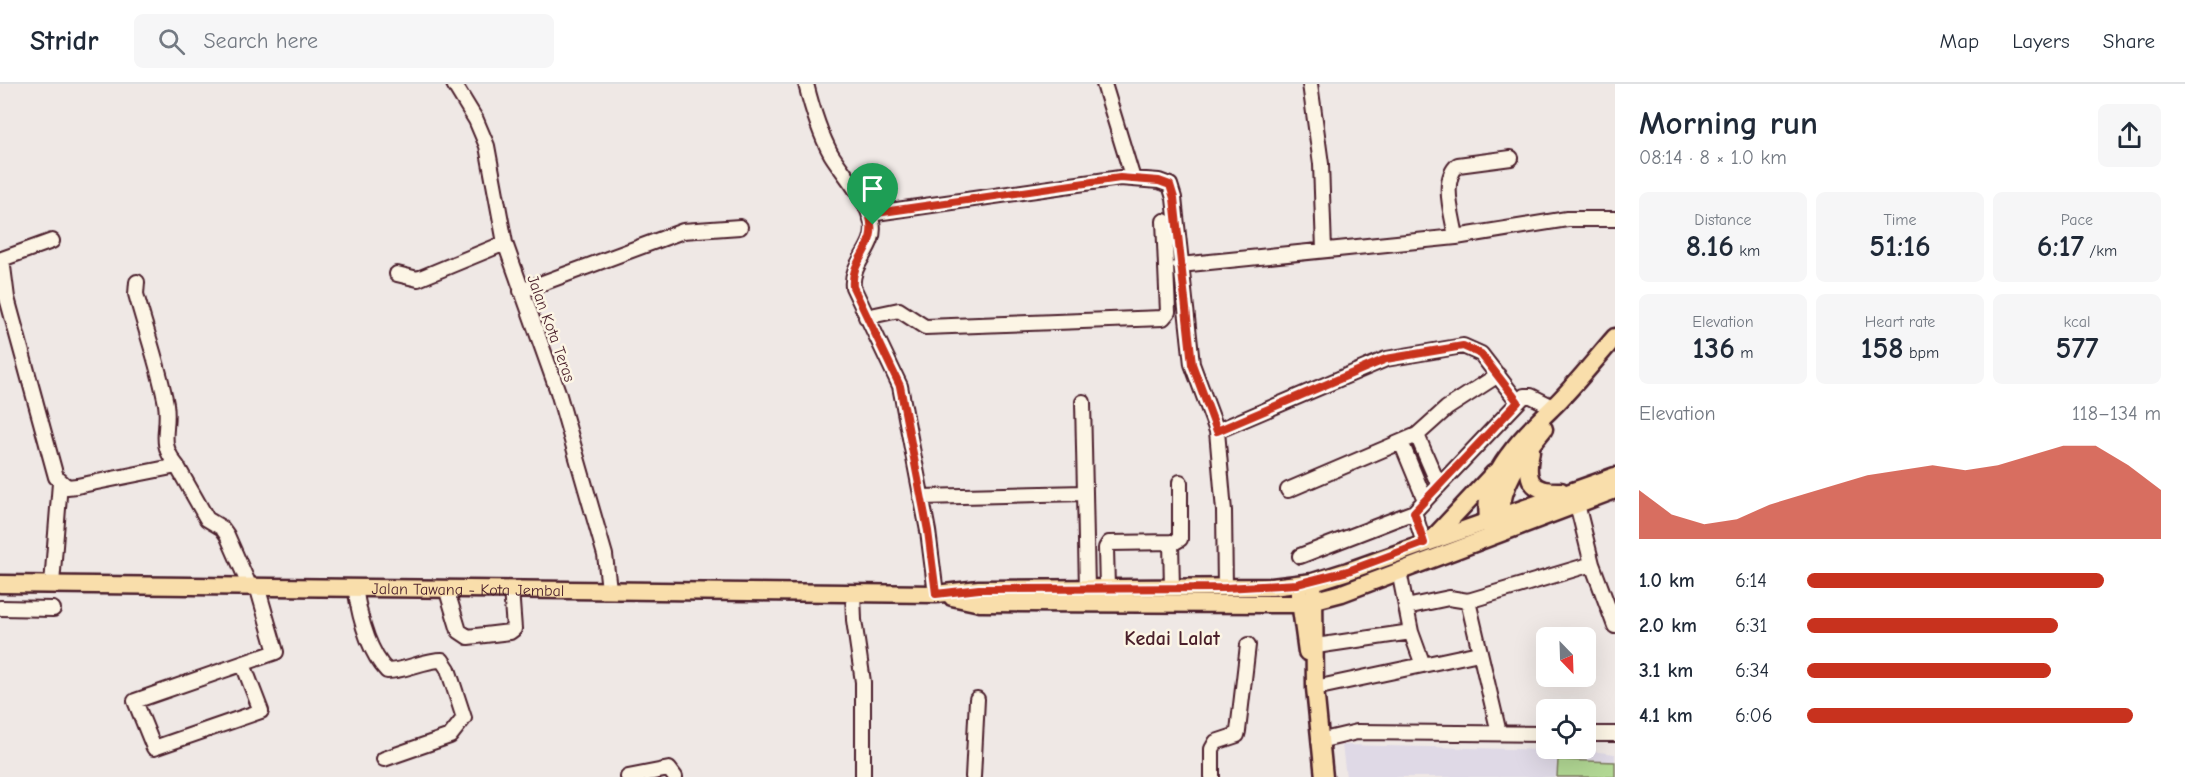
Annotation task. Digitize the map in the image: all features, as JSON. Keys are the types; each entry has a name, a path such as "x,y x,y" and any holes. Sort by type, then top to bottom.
{"main road":[{"path":"1428,541 1501,465 1537,421 1551,409 1615,337"},
{"path":"1496,525 1503,493 1548,421 1551,409"},
{"path":"1532,448 1529,472 1535,487 1541,491 1573,497 1615,490"},
{"path":"1496,525 1488,500 1501,465"},
{"path":"1496,525 1573,497 1615,476"},
{"name":"Jalan Tawang - Kota Jembal","path":"0,584 936,594 979,589 1225,588 1305,583 1428,541 1496,525"},
{"name":"Jalan Tawang - Kota Jembal","path":"936,594 980,603 1278,605 1308,602 1342,593 1399,571 1496,525"},
{"path":"1305,583 1324,777"},
{"path":"1312,643 1320,624 1342,593"},
{"path":"1278,605 1287,612 1312,643"}],"street":[{"name":"Jalan Kota Teras","path":"454,84 476,120 487,146 505,243 558,392 605,555 609,589"},
{"path":"806,84 822,136 869,214 872,236 852,276 853,287 900,386 936,594"},
{"path":"1104,84 1133,179"},
{"path":"1310,84 1321,164 1324,250"},
{"path":"1456,237 1448,179 1452,170 1458,165 1510,158"},
{"path":"869,214 1120,178 1159,181 1170,185 1174,198 1192,364 1217,431 1224,511 1225,588"},
{"path":"1180,265 1456,237 1567,219 1615,219"},
{"path":"866,317 899,310 925,327 1163,318 1168,312 1164,221"},
{"path":"521,291 683,231 740,226"},
{"path":"52,241 1,259 7,298 52,470 60,483 67,487 177,466"},
{"path":"397,274 418,279 505,243"},
{"path":"137,282 136,294 166,405 164,439 166,449 207,519 222,528 227,535 253,586 276,652 135,701 154,748 261,711 243,664"},
{"path":"1167,282 1182,283"},
{"path":"1217,431 1386,359 1463,346 1481,354 1518,402"},
{"path":"1288,490 1416,435 1446,408 1498,375"},
{"path":"1300,556 1414,512 1524,396 1531,396 1551,409"},
{"path":"1083,402 1087,589"},
{"path":"1416,435 1439,486"},
{"path":"1401,442 1425,500"},
{"path":"1107,588 1106,548 1109,543 1178,541 1181,536 1180,482"},
{"path":"52,584 60,483"},
{"path":"921,497 1085,493"},
{"path":"1573,497 1592,564 1615,626"},
{"path":"1414,512 1428,541"},
{"path":"1171,542 1172,588"},
{"path":"1406,607 1449,598 1468,601 1592,564"},
{"path":"1399,571 1411,632 1423,665"},
{"path":"354,587 365,629 381,665 387,671 396,671 431,660 442,660 448,669 464,718 450,736 384,759"},
{"path":"446,588 459,630 468,637 510,632 514,628 511,589"},
{"path":"853,593 854,620 863,682 863,777"},
{"path":"1468,601 1499,733"},
{"path":"0,608 53,609"},
{"path":"1312,643 1411,632"},
{"path":"1212,777 1212,749 1216,742 1237,735 1248,645"},
{"path":"1315,688 1479,653"},
{"path":"974,777 977,699"},
{"path":"1596,734 1613,734 1615,719"},
{"path":"1319,741 1357,732 1536,734"},
{"path":"628,777 672,773"}],"shaded area":[{"path":"1342,745 1536,750 1536,759 1596,759 1596,752 1615,754 1615,777 1346,777"}],"green space":[{"path":"1558,760 1615,762 1615,777 1557,777"}],"district":[{"name":"Kedai Lalat","path":"1172,638"}],"route":[{"path":"1120,178 1159,181 1170,185 1174,198 1192,364 1217,431 1386,359 1463,346 1481,354 1518,402 1414,512 1424,543 1348,571 1312,582 1272,587 979,589 936,594 936,578 928,531 900,386 858,302 853,287 852,276 857,262 868,247 873,225 869,214 1120,178"}]}
